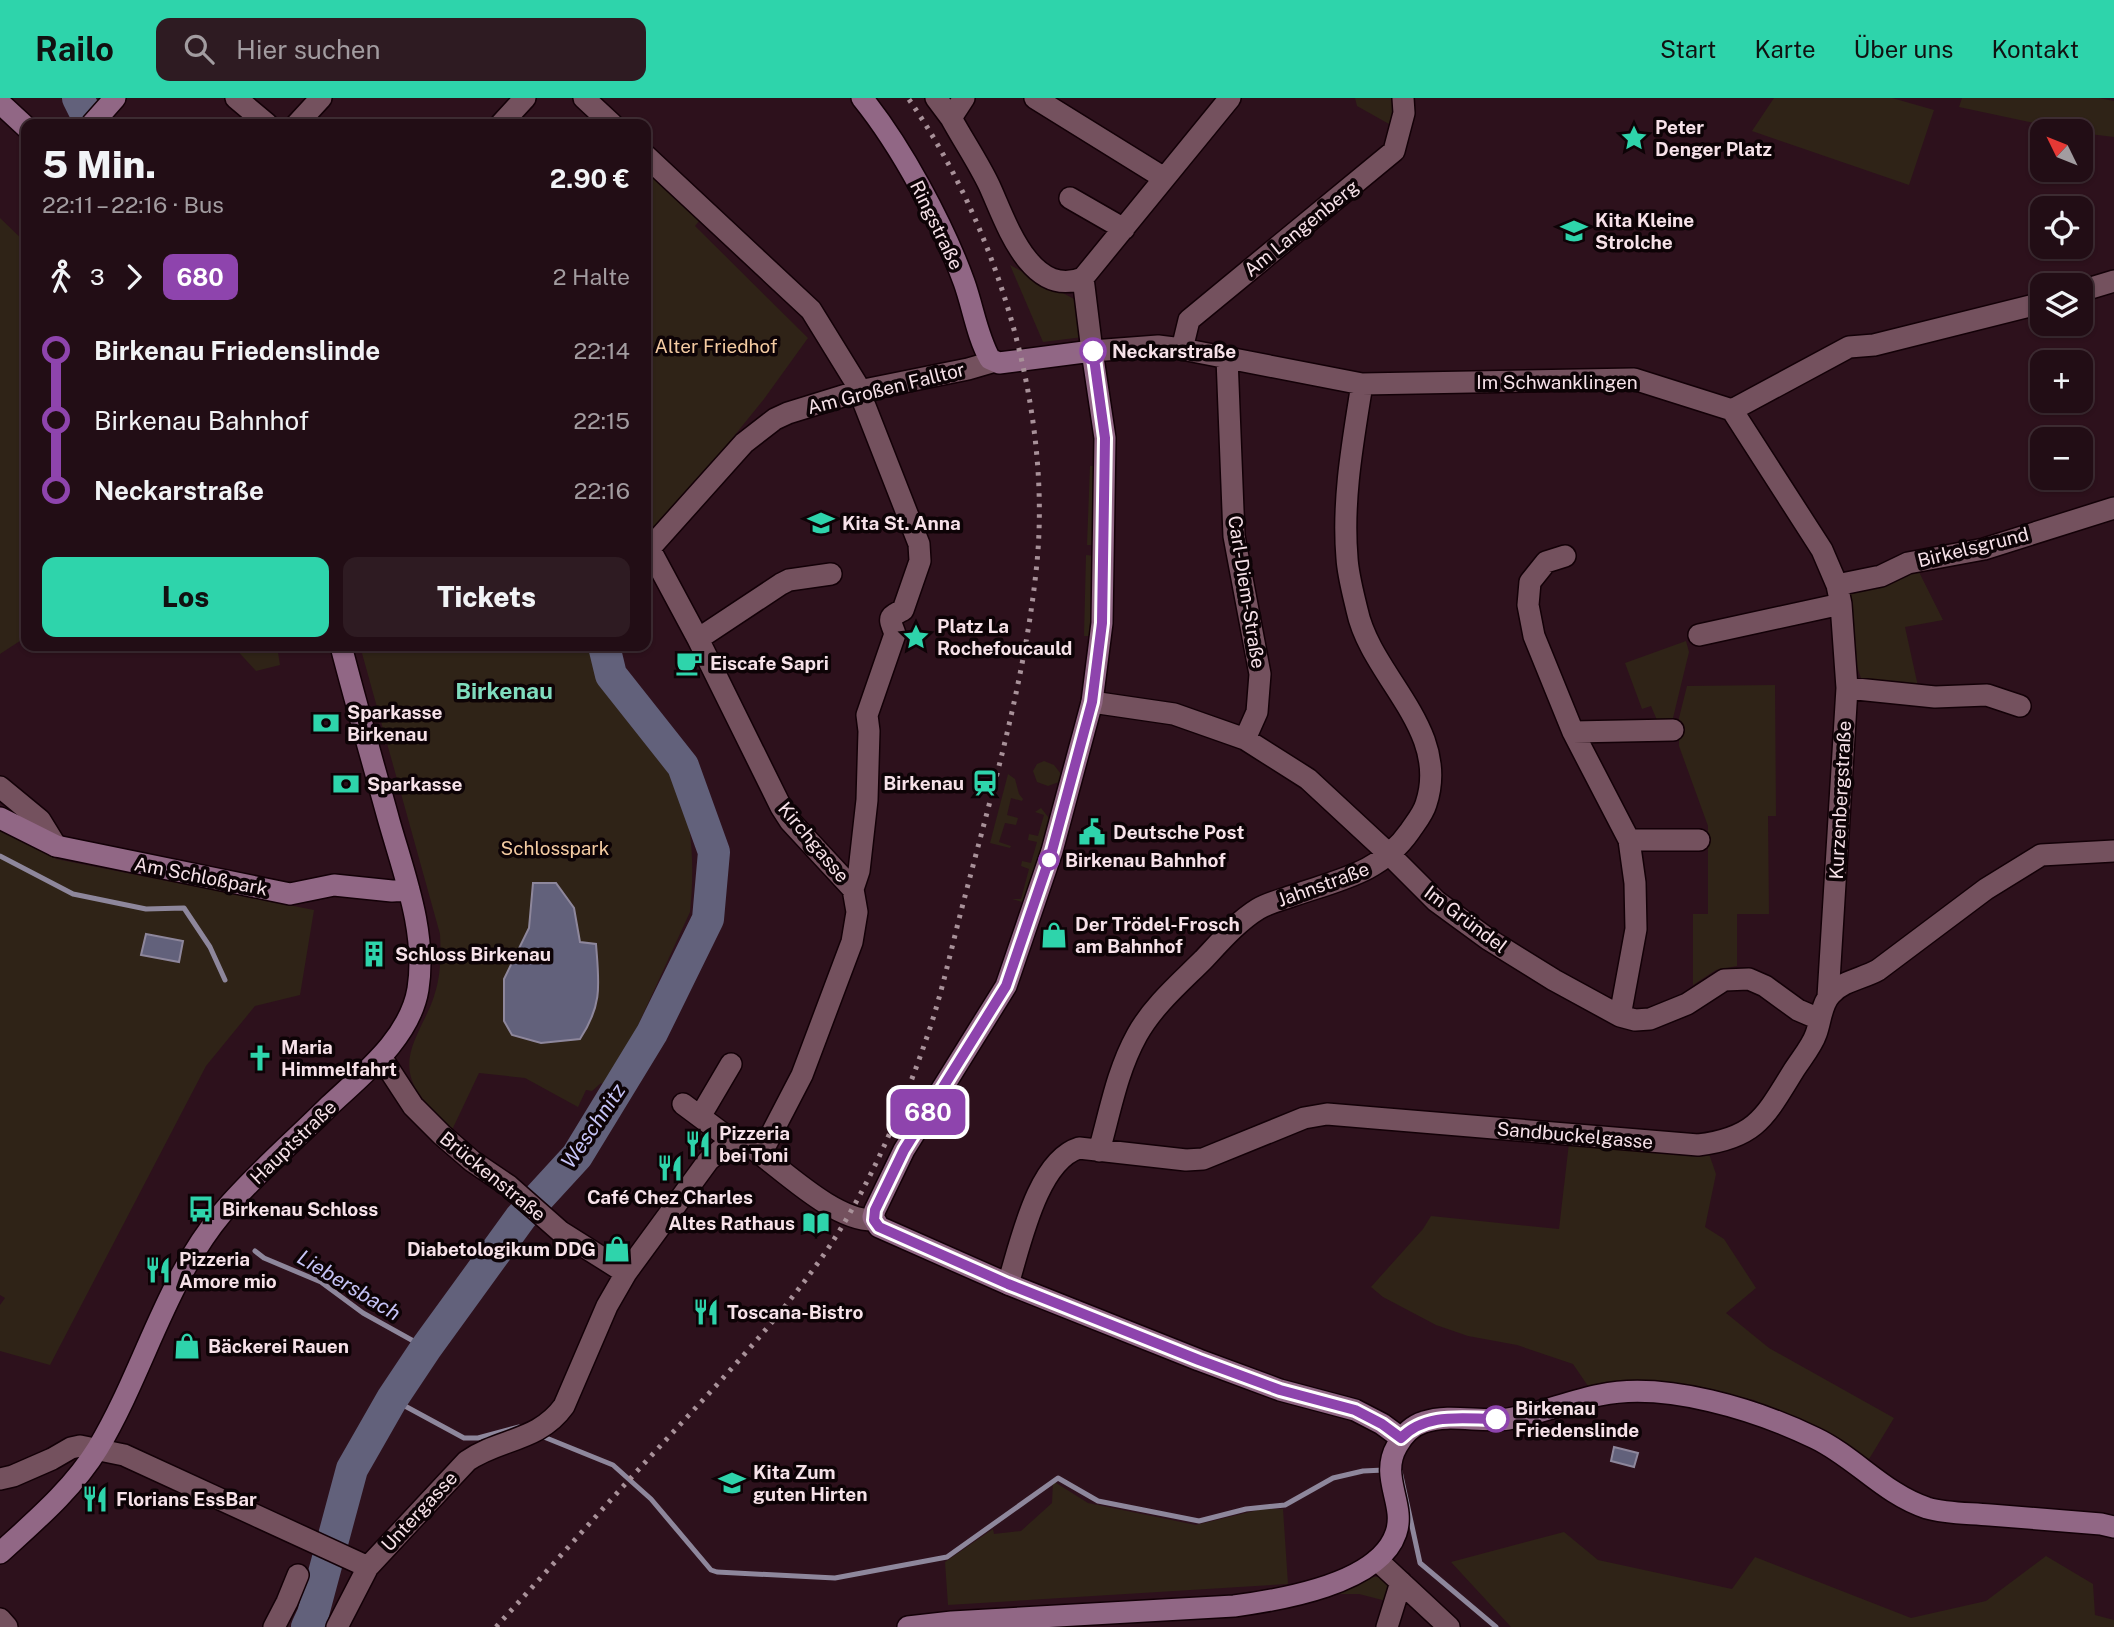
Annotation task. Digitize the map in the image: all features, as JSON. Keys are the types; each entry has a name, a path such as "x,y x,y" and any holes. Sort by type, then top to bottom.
{"main road":[{"path":"96,119 115,98"},
{"name":"Ringstraße","path":"862,98 876,116 926,199 964,280 992,362"},
{"path":"0,103 21,122"},
{"path":"1093,351 1105,438 1102,623 1092,702 1052,851 1006,986 904,1150 875,1210 874,1220 879,1227 1008,1284 1280,1390 1355,1410 1401,1438"},
{"name":"Am Großen Falltor","path":"992,362 1008,363 1093,351"},
{"name":"Hauptstraße","path":"0,1553 47,1510 75,1480 97,1450 129,1388 168,1300 205,1233 271,1163 381,1057 401,1028 418,991 418,939 409,890 342,651"},
{"name":"Am Schloßpark","path":"0,818 56,846 290,894 334,886 409,890"},
{"path":"908,1627 952,1622 1234,1606 1268,1602 1329,1586 1377,1560 1396,1533 1398,1516 1390,1471 1401,1438 1415,1425 1437,1419 1508,1419 1603,1394 1631,1392 1683,1396 1757,1413 1818,1439 1893,1492 1929,1509 2114,1527"}],"street":[{"path":"236,98 261,119"},
{"path":"302,119 321,98"},
{"path":"506,119 525,98"},
{"path":"583,98 606,119"},
{"path":"936,98 951,118 988,183 1017,248 1037,269 1055,279 1069,282 1083,278 1230,98"},
{"path":"951,118 964,98"},
{"path":"1035,98 1164,178"},
{"name":"Am Langenberg","path":"1182,349 1189,320 1394,151 1404,113 1403,98"},
{"path":"651,161 811,310 859,391 919,544 920,561 904,610 890,618 895,634 867,715 867,800 859,871 853,889"},
{"path":"1070,198 1124,229"},
{"path":"1083,278 1093,351"},
{"path":"2093,287 2114,281"},
{"path":"1732,410 1849,347 1874,345 1928,333 2030,306"},
{"name":"Im Schwanklingen","path":"1093,351 1158,346 1362,384 1634,379 1732,410"},
{"name":"Carl-Diem-Straße","path":"1227,358 1234,536 1261,674 1257,712 1245,739"},
{"name":"Am Großen Falltor","path":"651,542 744,443 764,426 788,413 859,391 992,362"},
{"name":"Jahnstraße","path":"1099,1151 1123,1065 1138,1034 1156,1007 1248,916 1268,904 1360,873 1390,855 1426,807 1431,772 1426,746 1418,722 1365,633 1358,614 1347,558 1348,482 1362,384"},
{"name":"Kurzenbergstraße","path":"1732,410 1822,550 1839,594 1847,688 1828,996"},
{"name":"Birkelsgrund","path":"1839,594 1908,563 1984,549 2112,508"},
{"name":"Kirchgasse","path":"651,551 781,807 790,821 853,889 857,912 852,942 796,1087 761,1154"},
{"path":"1565,556 1546,562 1530,582 1528,605 1534,636 1573,732 1629,841 1636,929 1620,1016"},
{"path":"698,639 789,580 831,574"},
{"path":"1699,635 1839,594"},
{"path":"1847,688 1934,697 1987,695 2021,706"},
{"name":"Im Gründel","path":"1092,702 1174,714 1245,739 1308,779 1436,901 1488,939 1554,980 1620,1016 1635,1020 1650,1019 1687,1004 1724,980 1749,979 1765,986 1798,1010 1819,1019"},
{"path":"1573,732 1673,730"},
{"path":"0,786 40,820 56,846"},
{"path":"1629,841 1699,840"},
{"path":"1828,996 1841,984 1865,978 1878,971 1986,889 2041,855 2114,851"},
{"name":"Sandbuckelgasse","path":"1008,1284 1035,1198 1046,1176 1073,1150 1186,1160 1203,1159 1304,1118 1327,1114 1698,1145 1722,1142 1753,1127 1770,1108 1816,1035 1828,996"},
{"name":"Brückenstraße","path":"381,1057 413,1106 442,1135 472,1161 509,1186 561,1232 626,1273"},
{"path":"731,1064 692,1110 734,1142 745,1143 761,1154 809,1192 864,1220 874,1220"},
{"name":"Untergasse","path":"0,1479 26,1470 71,1447 80,1446 124,1455 368,1567 467,1461 476,1454 523,1438 556,1416 564,1406 607,1306 626,1273 708,1161 734,1142"},
{"path":"1377,1560 1449,1627"},
{"path":"337,1627 368,1567"},
{"path":"274,1627 288,1602 298,1575"},
{"path":"1387,1627 1401,1582"},
{"path":"0,1619 7,1627"}],"green space":[{"path":"1355,98 1391,98 1396,117 1389,124 1357,106"},
{"path":"1774,98 1892,98 1934,110 1909,185 1752,131"},
{"path":"1962,98 2099,98 2114,101 2114,137 2093,134 2093,119 2030,119 2030,122 1959,107"},
{"name":"Alter Friedhof","path":"651,168 704,215 695,226 808,338 764,399 658,530 651,529"},
{"path":"0,218 21,238 21,640 0,654"},
{"path":"1010,265 1076,300 1083,337 1043,342"},
{"path":"1090,466 1096,466 1095,545 1087,545"},
{"path":"1086,555 1096,556 1089,636 1084,636"},
{"path":"1916,566 1943,620 1905,627 1919,691 1872,684 1861,678 1857,667 1848,590"},
{"path":"1686,641 1689,652 1673,718 1666,726 1659,725 1651,706 1642,709 1625,663"},
{"path":"238,651 278,651 280,665 256,671"},
{"name":"Schlosspark","path":"361,651 590,651 614,698 679,790 688,819 692,850 690,912 617,1071 606,1087 601,1083 592,1091 586,1090 578,1107 525,1078 479,1073 452,1130 416,1089 409,1064 415,1040 437,986 440,934"},
{"path":"1775,685 1776,816 1768,816 1769,914 1737,914 1737,966 1716,970 1693,985 1693,914 1708,914 1708,826 1679,746 1679,718 1687,686"},
{"path":"1044,761 1054,765 1061,774 1059,782 1048,786 1037,782 1033,771 1037,764"},
{"path":"1008,774 1015,779 1023,799 1011,798 1007,815 1018,818 1016,825 1005,823 999,842 1011,846 1010,848 990,843"},
{"path":"1041,808 1049,818 1026,903 1012,899 1021,899 1029,869 1021,866 1022,861 1031,863 1037,842 1028,840 1029,834 1038,836 1044,815 1035,812"},
{"path":"0,826 56,859 314,910 300,995 255,1006 206,1066 50,1365 0,1351 0,1305 5,1298 0,1295"},
{"path":"1569,1143 1708,1151 1716,1174 1705,1227 1724,1239 1756,1288 1726,1313 1769,1348 1894,1418 1869,1459 1754,1400 1683,1386 1588,1386 1573,1364 1517,1345 1468,1336 1436,1325 1383,1297 1371,1287 1423,1229 1431,1216 1559,1229"},
{"path":"1053,1481 1088,1503 1196,1525 1262,1509 1283,1509 1288,1584 948,1605 945,1562 993,1529 994,1534 1021,1531 1052,1503"},
{"path":"1564,1532 1598,1560 1732,1589 1755,1557 1911,1618 1986,1601 2046,1556 2093,1584 2095,1615 2114,1620 2114,1627 1511,1627 1451,1562"},
{"path":"1373,1577 1390,1583 1390,1602 1359,1594 1334,1594"}],"water":[{"path":"533,883 556,883 574,908 580,942 596,944 598,993 593,1015 580,1039 541,1043 512,1035 504,1021 504,979 529,928"},
{"path":"146,934 183,941 179,962 141,955"},
{"path":"1614,1447 1638,1453 1634,1467 1611,1461"}],"waterway":[{"name":"Weschnitz","path":"78,98 84,110 94,119"},
{"name":"Weschnitz","path":"307,1627 313,1614 352,1469 392,1399 426,1348 521,1217 577,1156 652,1033 708,919 714,852 683,766 611,675 605,651"},
{"name":"Liebersbach","path":"0,856 73,894 146,909 184,908 210,947 225,980"},
{"name":"Liebersbach","path":"255,1251 264,1258 321,1282 363,1313 426,1348"},
{"path":"392,1399 464,1438 478,1438 519,1427 524,1429"},
{"path":"539,1435 613,1465 651,1499 711,1570 835,1578 947,1557 1058,1478 1098,1501 1199,1521 1246,1509 1285,1505 1333,1478 1363,1471 1384,1470"},
{"path":"1400,1471 1420,1563 1496,1627"}],"railway":[{"path":"496,1627 751,1346 793,1296 831,1244 847,1219 888,1138 921,1053 940,994 996,778 1024,655 1036,572 1039,512 1036,449 1027,387 1013,324 993,263 969,204 940,149 908,98"}],"bus line":[{"name":"680","path":"1093,351 1105,433 1105,531 1102,623 1092,702 1052,851 1011,975 952,1076 904,1150 873,1214 874,1220 879,1227 1008,1284 1199,1360 1280,1390 1366,1414 1401,1438 1415,1425 1425,1421 1496,1419"}],"place":[{"name":"Peter Denger Platz","path":"1634,138"},
{"name":"Kita Kleine Strolche","path":"1574,231"},
{"name":"Neckarstraße","path":"1093,351"},
{"name":"Kita St. Anna","path":"821,523"},
{"name":"Platz La Rochefoucauld","path":"916,637"},
{"name":"Eiscafe Sapri","path":"689,663"},
{"name":"Sparkasse Birkenau","path":"326,723"},
{"name":"Birkenau","path":"985,783"},
{"name":"Sparkasse","path":"346,784"},
{"name":"Deutsche Post","path":"1092,832"},
{"name":"Birkenau Bahnhof","path":"1049,860"},
{"name":"Der Trödel-Frosch am Bahnhof","path":"1054,935"},
{"name":"Schloss Birkenau","path":"374,954"},
{"name":"Maria Himmelfahrt","path":"260,1058"},
{"name":"Pizzeria bei Toni","path":"698,1144"},
{"name":"Café Chez Charles","path":"670,1168"},
{"name":"Birkenau Schloss","path":"201,1209"},
{"name":"Altes Rathaus","path":"816,1223"},
{"name":"Diabetologikum DDG","path":"617,1249"},
{"name":"Pizzeria Amore mio","path":"158,1270"},
{"name":"Toscana-Bistro","path":"706,1312"},
{"name":"Bäckerei Rauen","path":"187,1346"},
{"name":"Birkenau Friedenslinde","path":"1496,1419"},
{"name":"Kita Zum guten Hirten","path":"732,1483"},
{"name":"Florians EssBar","path":"95,1499"}],"district":[{"name":"Birkenau","path":"504,690"}]}
